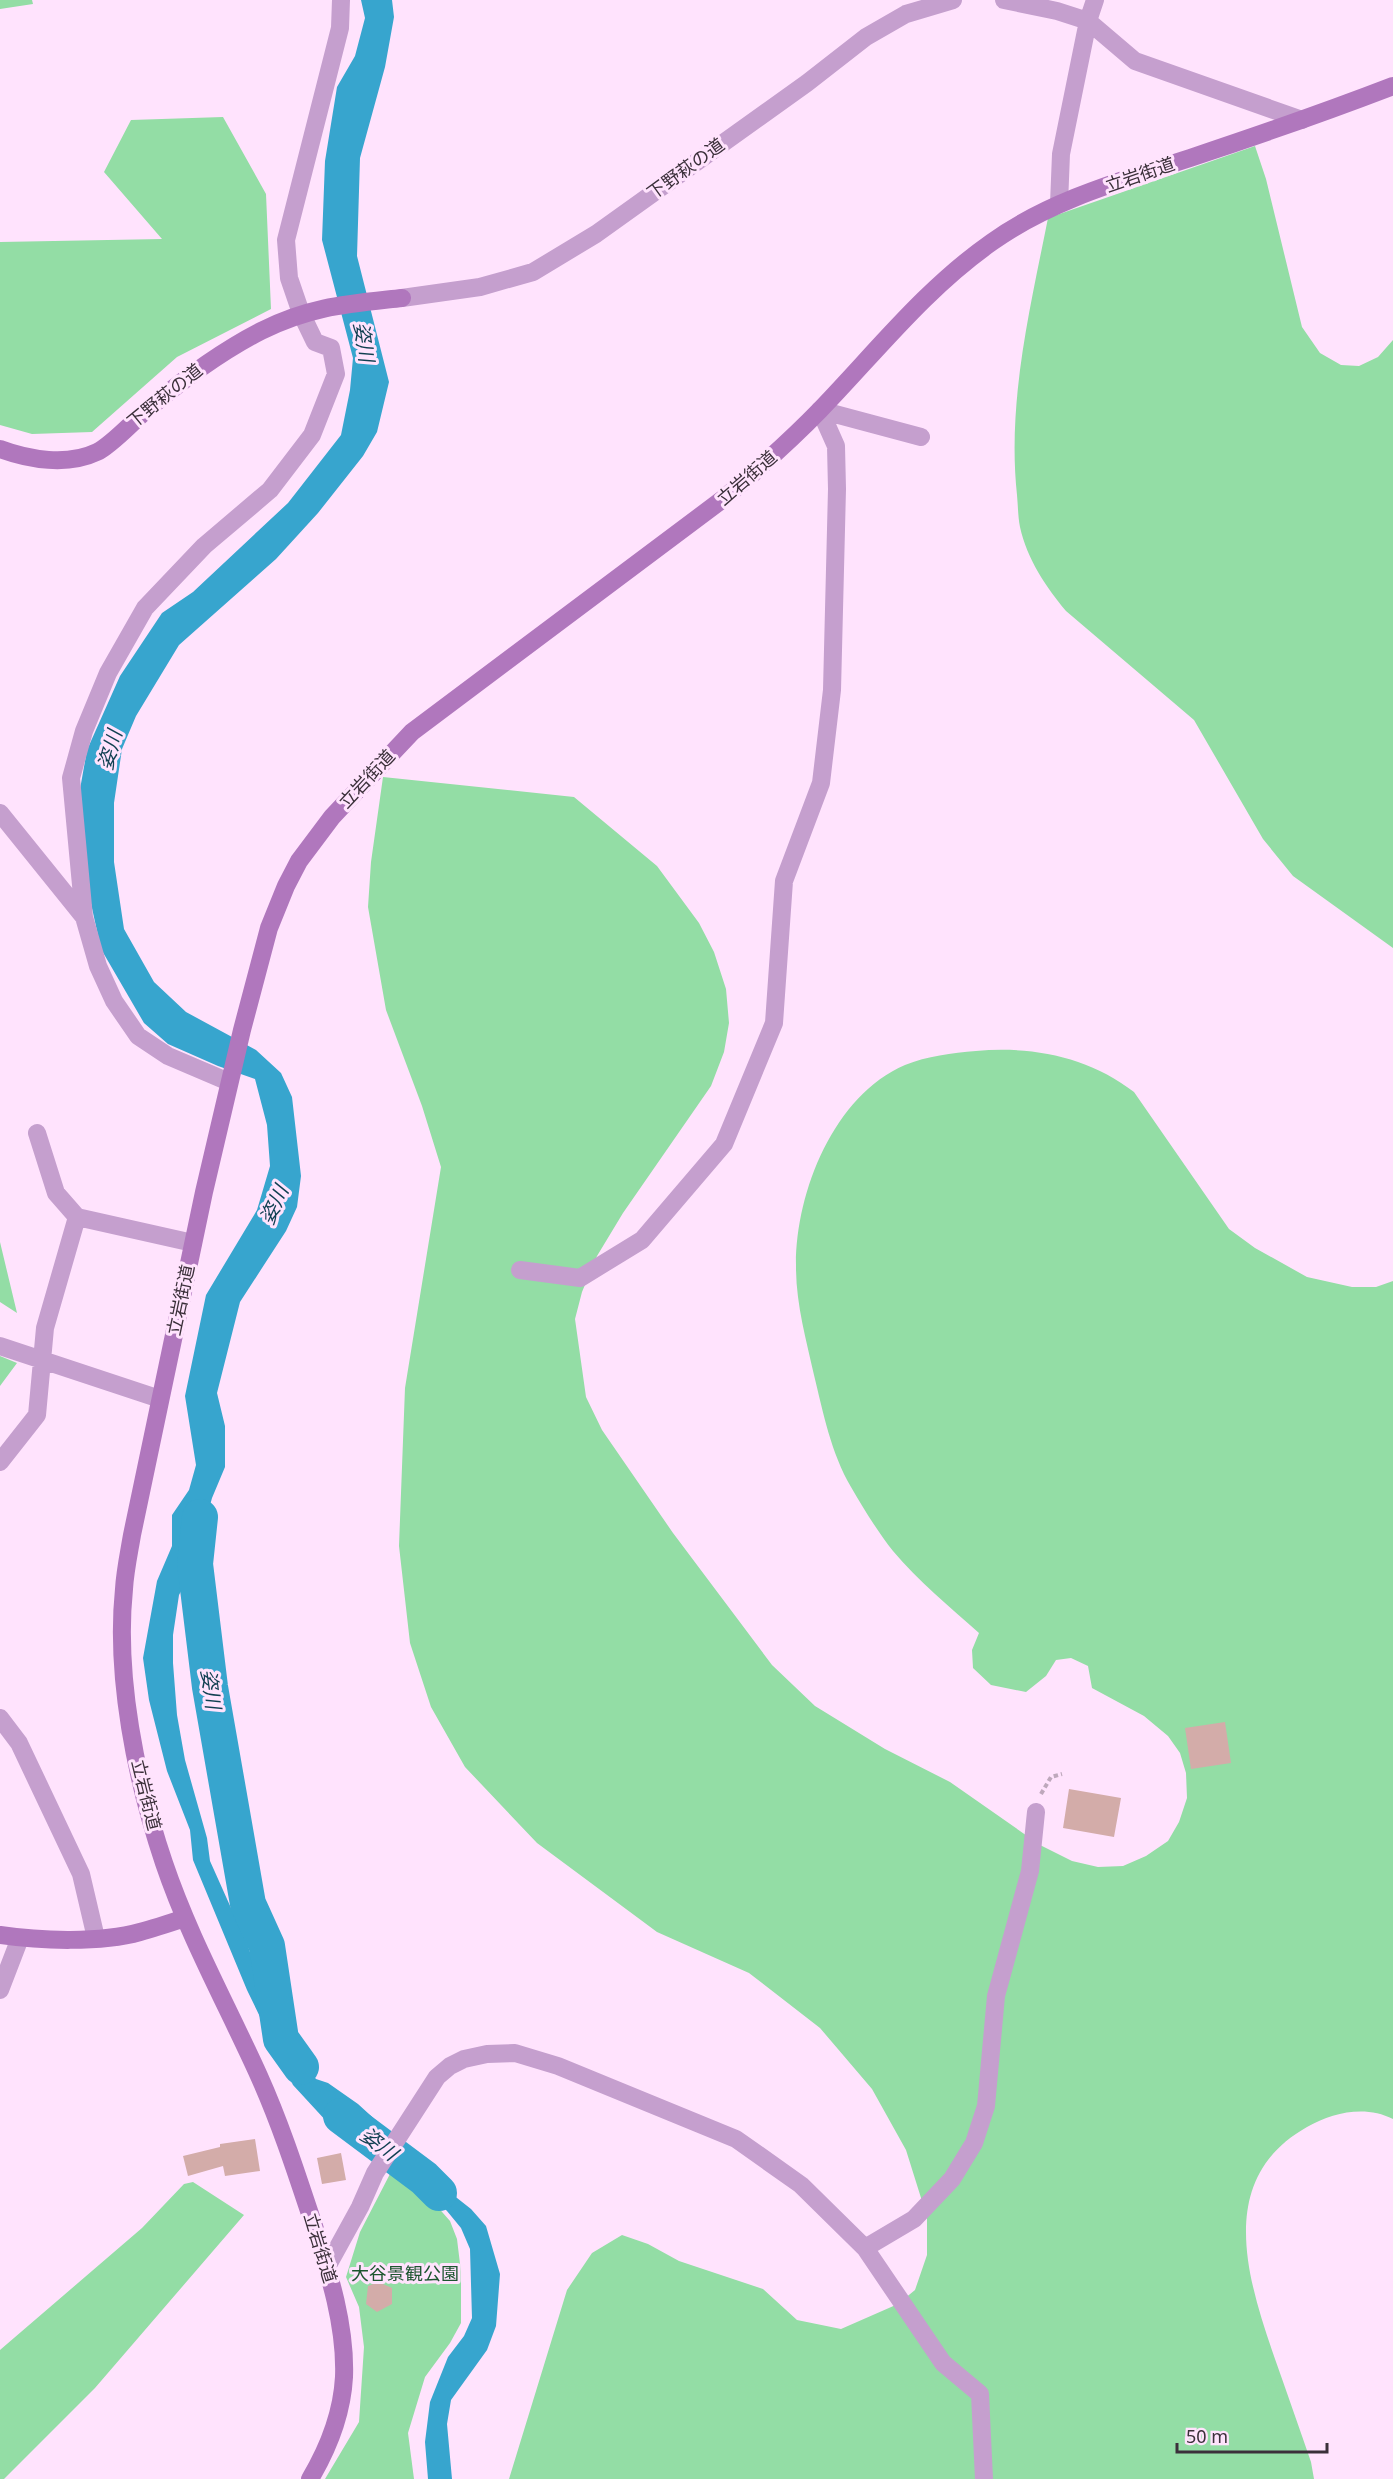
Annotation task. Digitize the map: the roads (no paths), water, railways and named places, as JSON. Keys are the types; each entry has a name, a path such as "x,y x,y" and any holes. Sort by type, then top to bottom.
{"street":[{"path":"230,1082 168,1056 138,1036 114,1001 98,966 84,917 71,778 84,731 108,673 145,608 204,546 270,490 312,435 336,374 331,348 315,342 301,313 289,278 286,240 340,28 341,0"},
{"name":"下野萩の道","path":"0,449 14,454 69,460 98,452 207,362 261,331 301,313 327,307 480,287 533,272 596,234 866,37 906,14 953,0"},
{"path":"1004,0 1057,11 1088,21 1135,61 1302,120"},
{"path":"1059,204 1061,154 1088,21 1095,0"},
{"name":"立岩街道","path":"310,2479 335,2429 342,2401 344,2376 343,2344 327,2266 277,2117 185,1918 164,1862 143,1792 125,1693 123,1590 132,1535 193,1243 242,1030 269,928 286,886 315,838 364,780 412,732 723,499 820,410 926,296 992,242 1059,204 1393,86"},
{"path":"820,410 921,437"},
{"path":"520,1270 580,1278 642,1240 724,1144 774,1023 784,881 821,783 832,690 836,446 820,410"},
{"path":"0,813 84,917"},
{"path":"37,1134 56,1192 77,1217 193,1243"},
{"path":"0,1461 37,1415 45,1328 77,1217"},
{"path":"0,1346 160,1399"},
{"path":"0,1718 19,1743 81,1874 96,1938"},
{"path":"865,2248 914,2219 952,2179 974,2143 986,2106 996,1996 1030,1871 1036,1812"},
{"path":"0,1935 20,1938 96,1938 138,1933 185,1918"},
{"path":"0,1990 20,1938"},
{"path":"327,2266 360,2207 375,2174 437,2077 450,2066 464,2059 486,2054 515,2053 558,2066 736,2139 801,2185 865,2248 943,2363 980,2394 984,2479"}],"water":[{"path":"361,0 392,0 394,17 385,67 360,158 357,256 389,382 377,432 363,456 318,513 276,559 179,645 136,716 122,749 114,803 114,862 124,929 154,982 186,1012 256,1050 281,1073 292,1097 301,1176 297,1207 286,1231 240,1302 217,1393 225,1426 225,1467 212,1498 204,1527 201,1553 179,1595 173,1635 177,1715 185,1760 207,1838 210,1861 248,1946 285,2038 316,2079 328,2083 358,2104 381,2125 385,2133 374,2159 328,2123 293,2085 247,1990 193,1860 190,1830 167,1771 149,1700 143,1658 157,1581 172,1546 172,1515 189,1490 196,1465 185,1396 206,1295 257,1210 270,1166 267,1125 255,1079 168,1044 144,1023 101,949 86,881 79,795 87,750 120,676 162,613 193,592 288,503 341,435 350,390 353,358 322,240 325,161 337,87 355,56 365,18"},
{"path":"405,2157 471,2209 486,2226 500,2274 496,2326 487,2350 451,2400 447,2424 452,2479 428,2479 425,2442 430,2402 448,2357 464,2336 472,2318 470,2249 461,2228 447,2211 426,2190 396,2171"}],"waterway":[{"name":"姿川","path":"200,1517 195,1564 210,1687 248,1904 267,1946 281,2039 301,2067"},
{"name":"姿川","path":"341,2116 424,2178 439,2193"}],"park label":[{"name":"大谷景観公園","path":"405,2274"}]}
